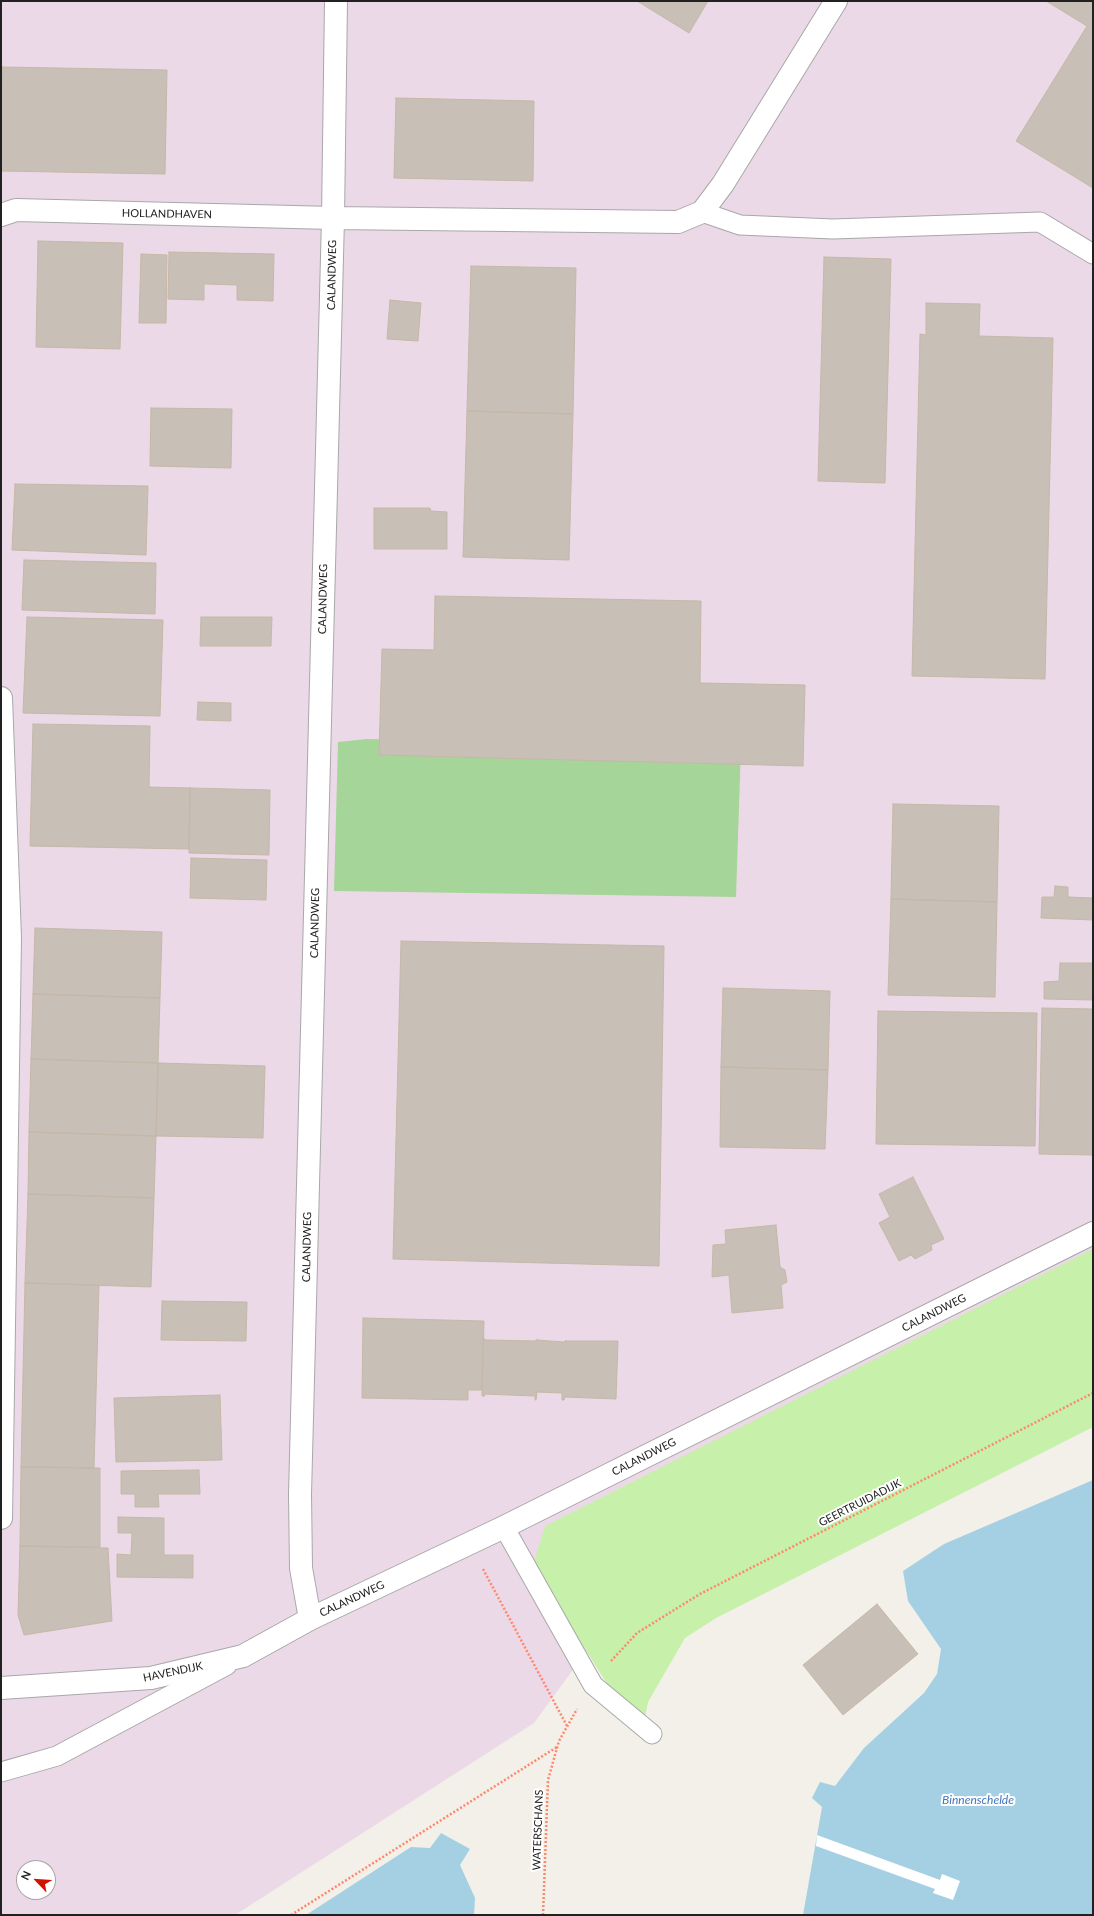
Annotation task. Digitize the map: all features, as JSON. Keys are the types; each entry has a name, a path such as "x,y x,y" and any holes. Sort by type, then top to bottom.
{"street":[{"name":"CALANDWEG","path":"336,1 333,218 300,1494 301,1568 310,1619 504,1527 1093,1233"},
{"path":"702,212 723,184 836,1"},
{"name":"HOLLANDHAVEN","path":"1,215 16,210 333,218 678,222 702,212"},
{"path":"1,698 10,938 1,1518"},
{"name":"HAVENDIJK","path":"1,1688 151,1678 243,1656 310,1619"}],"lane":[{"path":"702,212 740,225 833,229 1040,222 1093,254"},
{"path":"504,1527 593,1685 652,1734"},
{"path":"1,1772 57,1756 243,1656"}],"path":[{"name":"GEERTRUIDADIJK","path":"637,1633 700,1594 1093,1393"},
{"path":"469,1544 567,1726"},
{"name":"WATERSCHANS","path":"291,1915 557,1747 548,1780 543,1915"}],"shaded area":[{"path":"1,1 1093,1 1093,1284 602,1630 534,1723 235,1915 1,1915"}],"green space":[{"path":"367,739 741,746 736,897 334,891 338,742"},
{"path":"1093,1249 1093,1427 716,1618 685,1638 648,1702 641,1737 580,1641 534,1562 545,1526"}],"water":[{"name":"Binnenschelde","path":"1093,1480 1093,1915 803,1915 822,1807 812,1798 820,1782 835,1786 864,1748 924,1693 937,1674 941,1649 908,1601 903,1571 944,1544"},
{"path":"441,1833 470,1849 460,1865 475,1898 474,1915 306,1915 411,1847 430,1848"}],"pier":[{"path":"817,1835 940,1880 942,1874 960,1881 953,1900 933,1893 935,1889 816,1846"}],"building":[{"path":"637,1 708,1 689,33"},
{"path":"1046,1 1093,1 1093,188 1016,141 1087,26"},
{"path":"2,67 167,70 165,174 1,171"},
{"path":"396,98 534,101 533,181 394,178"},
{"path":"38,241 123,243 120,349 36,347"},
{"path":"169,252 274,254 273,301 237,300 237,285 207,284 204,284 204,300 168,299"},
{"path":"141,254 167,255 166,323 139,323"},
{"path":"824,257 891,259 885,483 818,481"},
{"path":"471,266 576,268 573,414 467,411"},
{"path":"390,300 421,303 418,341 387,339"},
{"path":"926,303 980,304 979,336 1053,338 1045,679 912,676 920,334 926,335"},
{"path":"151,408 232,409 231,468 150,466"},
{"path":"467,411 573,414 569,560 463,557"},
{"path":"15,484 148,486 146,555 12,550"},
{"path":"374,508 430,508 431,511 447,512 447,549 374,549"},
{"path":"24,560 156,563 155,614 22,610"},
{"path":"435,596 701,601 700,683 805,685 803,766 379,755 382,649 434,650"},
{"path":"27,617 163,620 160,716 23,713"},
{"path":"201,617 272,617 271,646 200,646"},
{"path":"198,702 231,703 231,721 197,720"},
{"path":"33,724 150,726 149,787 190,788 189,849 30,846"},
{"path":"190,788 270,790 269,855 189,853"},
{"path":"893,804 999,806 997,902 891,899"},
{"path":"191,858 267,860 266,900 190,898"},
{"path":"1055,886 1068,887 1068,897 1093,898 1093,920 1041,918 1042,897 1054,897"},
{"path":"891,899 997,902 995,997 888,995"},
{"path":"35,928 162,932 160,998 33,994"},
{"path":"401,941 664,946 659,1266 393,1259"},
{"path":"1060,963 1093,963 1093,1000 1044,999 1044,982 1059,981"},
{"path":"723,988 830,991 828,1070 721,1067"},
{"path":"33,994 160,998 158,1063 31,1059"},
{"path":"1042,1008 1093,1009 1093,1155 1039,1154"},
{"path":"878,1011 1037,1013 1035,1146 876,1144"},
{"path":"31,1059 158,1063 156,1136 29,1132"},
{"path":"158,1063 265,1066 263,1138 156,1136"},
{"path":"721,1067 828,1070 825,1149 720,1147"},
{"path":"29,1132 156,1136 154,1198 28,1194"},
{"path":"913,1177 944,1239 931,1245 932,1250 915,1259 911,1255 899,1261 879,1223 890,1217 879,1194"},
{"path":"28,1194 154,1198 151,1287 25,1283"},
{"path":"776,1225 780,1267 785,1270 787,1282 781,1285 783,1308 732,1313 729,1275 712,1277 713,1245 726,1244 725,1230"},
{"path":"25,1283 99,1285 94,1468 21,1467"},
{"path":"162,1301 247,1302 246,1341 161,1340"},
{"path":"363,1318 484,1321 482,1390 468,1390 468,1400 362,1398"},
{"path":"483,1338 486,1340 535,1341 538,1339 537,1340 564,1342 566,1340 618,1341 616,1399 565,1397 564,1400 562,1400 562,1393 537,1392 536,1400 535,1396 484,1394 485,1396 482,1396"},
{"path":"220,1395 222,1460 116,1462 114,1398"},
{"path":"21,1467 100,1468 100,1547 20,1546"},
{"path":"199,1470 200,1494 158,1494 159,1507 135,1507 135,1494 121,1494 121,1471"},
{"path":"118,1517 164,1518 164,1555 193,1555 193,1578 117,1577 117,1554 131,1555 132,1533 118,1533"},
{"path":"20,1546 108,1548 112,1621 24,1635 18,1615"},
{"path":"877,1604 918,1654 843,1715 803,1665"}]}
